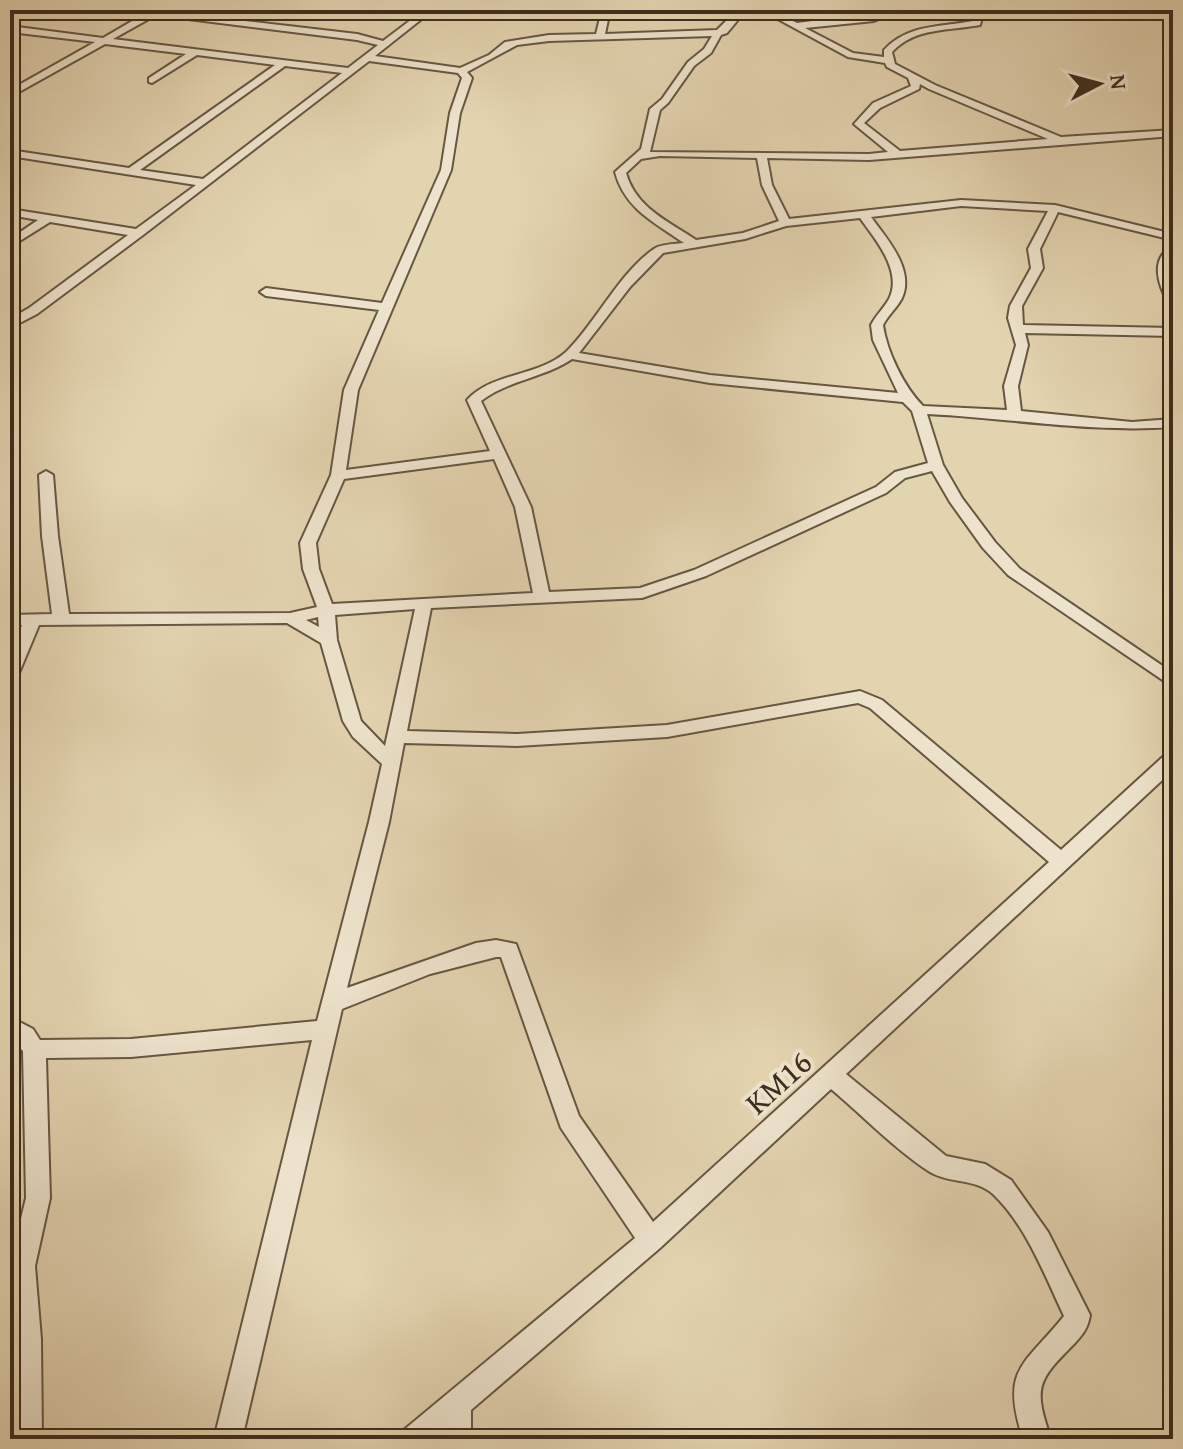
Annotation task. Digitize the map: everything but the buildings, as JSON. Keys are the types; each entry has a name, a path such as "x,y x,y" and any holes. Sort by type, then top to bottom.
{"street":[{"path":"131,10 357,37 384,44"},
{"path":"10,324 17,314 33,311 139,233 428,10"},
{"path":"600,38 606,10"},
{"path":"367,58 461,71 512,43 549,38 718,33 724,31 742,10"},
{"path":"765,10 851,55 890,61"},
{"path":"794,26 874,18 895,10"},
{"path":"980,10 979,22 974,24 917,31 898,40 887,52 890,65 1060,140"},
{"path":"1124,10 1173,11"},
{"path":"10,94 155,12"},
{"path":"13,31 349,71"},
{"path":"692,243 661,226 630,197 620,172 648,147 655,109 665,101 691,64 708,51 718,33"},
{"path":"152,80 195,52"},
{"path":"132,172 283,63"},
{"path":"390,761 355,728 329,640 326,610 307,552 308,543 338,475 351,390 446,170 455,113 467,78 461,71"},
{"path":"898,155 859,124 862,117 879,104 916,87 911,75"},
{"path":"636,157 660,153 869,157 1173,133"},
{"path":"10,153 205,183"},
{"path":"761,154 767,185 785,223"},
{"path":"542,598 529,526 474,402 476,396 517,377 555,365 570,355 652,254 692,243 745,236 785,223 961,203 1055,208 1173,237"},
{"path":"1014,415 1011,386 1022,345 1014,318 1019,296 1037,268 1034,249 1055,208"},
{"path":"10,212 139,233"},
{"path":"863,214 897,273 900,284 896,298 877,325 879,340 907,398 919,410 936,465 973,525 1014,572 1173,681"},
{"path":"10,244 48,218"},
{"path":"1173,250 1165,258 1162,270 1173,301"},
{"path":"266,292 386,307"},
{"path":"1017,329 1173,332"},
{"path":"570,355 710,379 907,398"},
{"path":"919,410 1132,426 1173,423"},
{"path":"338,475 498,454"},
{"path":"10,620 290,618 326,610 424,603 627,595 659,588 700,573 881,490 900,475 936,465"},
{"path":"46,475 61,618"},
{"path":"228,1439 332,1003 379,822 424,603"},
{"path":"290,618 329,640"},
{"path":"10,673 33,619"},
{"path":"397,737 517,740 667,731 860,697 876,704 1061,861"},
{"name":"KM16","path":"415,1439 651,1240 1173,759"},
{"path":"332,1003 430,966 495,946 509,950 569,1121 651,1240"},
{"path":"10,1026 25,1036 34,1049 39,1156 38,1198 22,1266 28,1339 28,1439"},
{"path":"34,1049 131,1048 326,1029"},
{"path":"832,1076 938,1164 952,1172 971,1172 991,1178 1013,1195 1077,1315 1076,1323 1037,1363 1028,1377 1025,1409 1037,1439"},
{"path":"457,1403 457,1439"}]}
